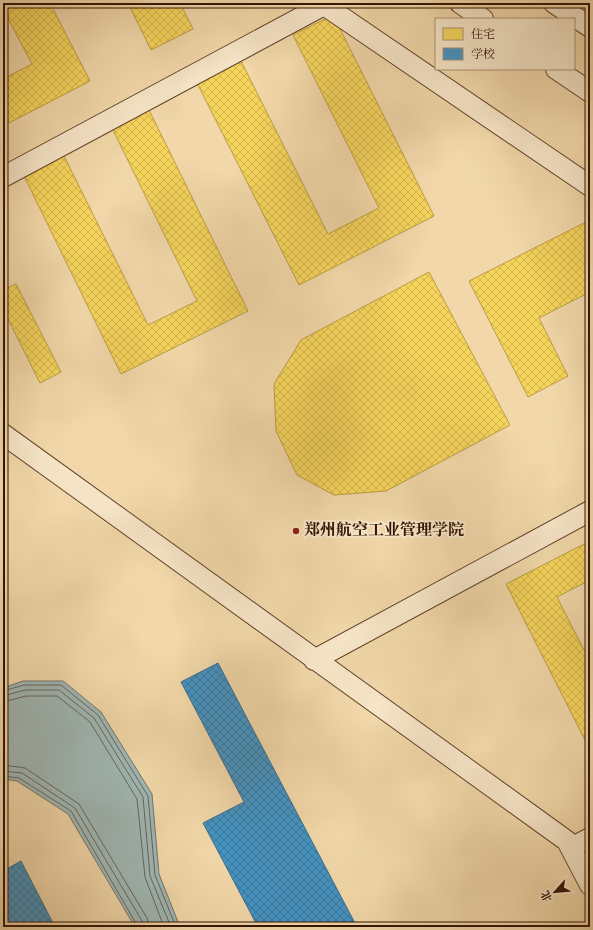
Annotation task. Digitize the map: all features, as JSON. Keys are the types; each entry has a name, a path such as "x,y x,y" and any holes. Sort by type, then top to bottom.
{"street":[{"path":"460,3 482,18"},
{"path":"554,3 590,27"},
{"path":"3,177 322,4 590,186"},
{"path":"557,70 590,92"},
{"path":"3,434 314,660 567,841 590,885"},
{"path":"314,660 590,511"},
{"path":"571,848 590,838"}],"water":[{"path":"23,681 63,681 101,712 152,794 159,874 180,927 135,927 68,814 17,781 3,779 3,688"}],"building: 住宅":[{"path":"3,3 50,3 90,81 3,126 3,79 32,64 3,9"},
{"path":"128,3 180,3 193,29 151,50"},
{"path":"333,15 434,216 299,285 197,83 241,61 328,234 379,208 293,35"},
{"path":"149,110 248,311 121,374 23,174 63,154 148,325 197,301 112,128"},
{"path":"590,220 590,292 539,318 568,376 528,397 469,281"},
{"path":"429,272 510,425 386,491 334,495 297,475 276,431 274,384 301,340"},
{"path":"16,284 61,372 40,383 3,309 3,290"},
{"path":"590,541 590,580 557,597 590,662 590,750 506,584"}],"building: 学校":[{"path":"218,663 357,927 258,927 203,823 244,802 181,682"},
{"path":"21,861 55,927 3,927 3,871"}],"place":[{"name":"郑州航空工业管理学院","path":"296,531"}]}
